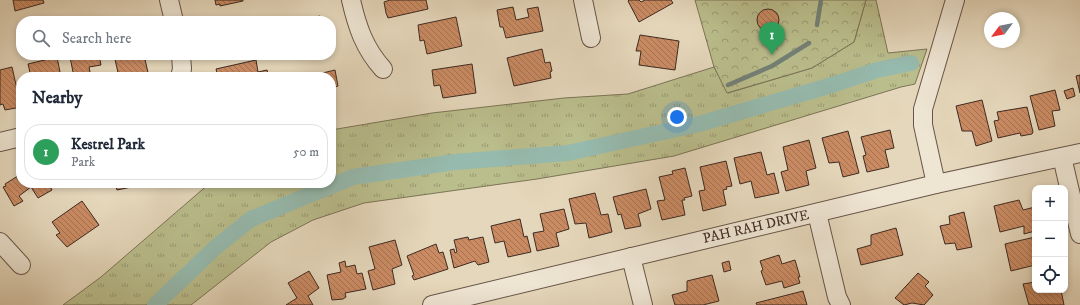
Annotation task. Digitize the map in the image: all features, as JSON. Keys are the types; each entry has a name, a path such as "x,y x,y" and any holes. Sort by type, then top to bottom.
{"street":[{"path":"169,0 173,16"},
{"path":"351,0 357,26 364,43 383,69"},
{"path":"583,0 591,38"},
{"path":"936,184 923,125 923,109 955,0"},
{"path":"181,60 181,72"},
{"path":"0,142 16,138"},
{"name":"PAH RAH DRIVE","path":"432,305 936,184 1080,153"},
{"path":"1062,157 1080,234"},
{"path":"816,213 837,297 841,305"},
{"path":"0,242 21,265"},
{"path":"631,257 643,305"}],"green space":[{"path":"695,0 866,0 854,42 812,68 727,93 714,67"},
{"path":"866,0 876,0 888,53 927,49 915,84 674,156 537,179 364,203 313,220 271,242 191,305 63,305 101,277 204,188 336,188 336,129 432,113 564,98 628,94 714,67 728,93 812,68 854,42"}],"building":[{"path":"13,0 43,0 44,3 15,11"},
{"path":"215,0 243,1 220,6 220,4 216,5"},
{"path":"390,0 426,0 428,9 388,18 386,13 384,2"},
{"path":"639,0 641,2 645,0 671,0 673,3 639,22 628,1"},
{"path":"513,7 516,20 529,17 527,9 538,7 543,31 506,38 503,27 500,27 497,10"},
{"path":"768,9 776,12 779,20 776,28 768,31 760,28 757,20 760,12"},
{"path":"456,17 462,46 427,54 424,40 420,41 418,25"},
{"path":"640,35 679,41 675,70 639,65 641,51 636,51"},
{"path":"542,49 545,63 550,62 552,71 550,72 551,78 514,86 507,58"},
{"path":"45,60 58,60 60,72 30,72 28,64"},
{"path":"71,60 100,60 101,65 89,67 90,72 73,72"},
{"path":"115,60 145,60 148,72 118,72"},
{"path":"256,60 258,72 217,72 216,69"},
{"path":"472,64 476,93 443,98 440,85 434,86 432,70"},
{"path":"12,67 16,85 16,108 5,110 3,104 0,105 0,70"},
{"path":"336,75 338,86 336,87"},
{"path":"1080,75 1080,93 1076,76"},
{"path":"1073,88 1075,96 1067,99 1064,91"},
{"path":"1055,90 1060,110 1052,111 1055,126 1039,130 1030,96"},
{"path":"982,100 992,141 976,146 972,131 962,131 956,106"},
{"path":"1027,107 1033,132 1032,134 1021,136 1020,133 998,138 994,121 999,120 997,112"},
{"path":"890,130 894,148 885,150 889,167 867,172 863,156 866,155 861,137"},
{"path":"848,131 859,173 843,177 839,162 829,163 822,138"},
{"path":"809,140 816,168 806,171 809,185 786,191 781,172 788,170 783,147"},
{"path":"761,152 767,175 774,173 779,193 755,198 751,181 740,184 734,158"},
{"path":"726,161 732,186 726,187 727,189 723,190 726,205 703,211 699,191 705,190 700,167"},
{"path":"685,168 692,196 682,200 685,215 662,220 657,201 665,200 659,177 673,174 672,171"},
{"path":"16,177 16,188 30,188 19,196 23,201 14,206 3,187 6,186 5,184"},
{"path":"32,188 51,188 52,190 38,198"},
{"path":"116,188 127,188 117,190"},
{"path":"646,189 651,209 638,214 641,226 625,229 621,214 618,215 613,197"},
{"path":"595,193 601,215 608,214 612,232 589,238 586,223 575,224 569,199"},
{"path":"1019,200 1023,210 1032,208 1032,232 1024,234 1024,226 1000,232 994,206"},
{"path":"82,201 99,225 67,247 56,235 60,233 52,222"},
{"path":"564,209 569,229 556,233 559,246 537,251 533,233 544,231 540,214"},
{"path":"964,212 972,247 957,250 955,243 945,244 940,226 950,224 949,216"},
{"path":"520,219 524,237 527,236 531,252 508,257 504,241 495,243 491,226"},
{"path":"896,228 903,255 861,265 857,249 871,245 871,235"},
{"path":"468,237 469,240 483,237 489,262 478,265 475,261 454,268 450,250 454,249 455,253 457,252 454,240"},
{"path":"1032,238 1032,266 1011,271 1005,244"},
{"path":"395,240 402,265 392,269 395,284 373,290 368,271 375,269 369,247"},
{"path":"436,244 439,253 443,252 448,269 414,280 412,276 414,275 407,256"},
{"path":"779,255 782,264 795,260 800,277 798,277 800,283 784,288 782,281 766,285 761,271 763,270 760,261"},
{"path":"345,261 346,267 355,265 357,274 362,273 366,289 345,293 346,297 343,299 332,300 327,275 341,272 339,263"},
{"path":"729,261 731,270 724,272 722,263"},
{"path":"309,271 319,288 308,296 313,305 286,305 297,298 288,283"},
{"path":"918,273 929,282 925,286 933,295 924,305 912,303 904,305 895,298"},
{"path":"712,275 719,301 703,305 675,305 672,295 687,291 687,281"},
{"path":"1032,282 1032,293 1062,293 1064,305 1029,305 1023,284"},
{"path":"803,291 807,305 757,305 756,303"}],"waterway":[{"path":"817,25 821,0"},
{"path":"728,85 772,66 809,43"},
{"path":"336,184 353,177 455,162 568,153 699,124 832,85 877,70 911,63"},
{"path":"155,305 216,247 251,219 326,188"}],"place":[{"name":"Kestrel Park","path":"772,55"}]}
